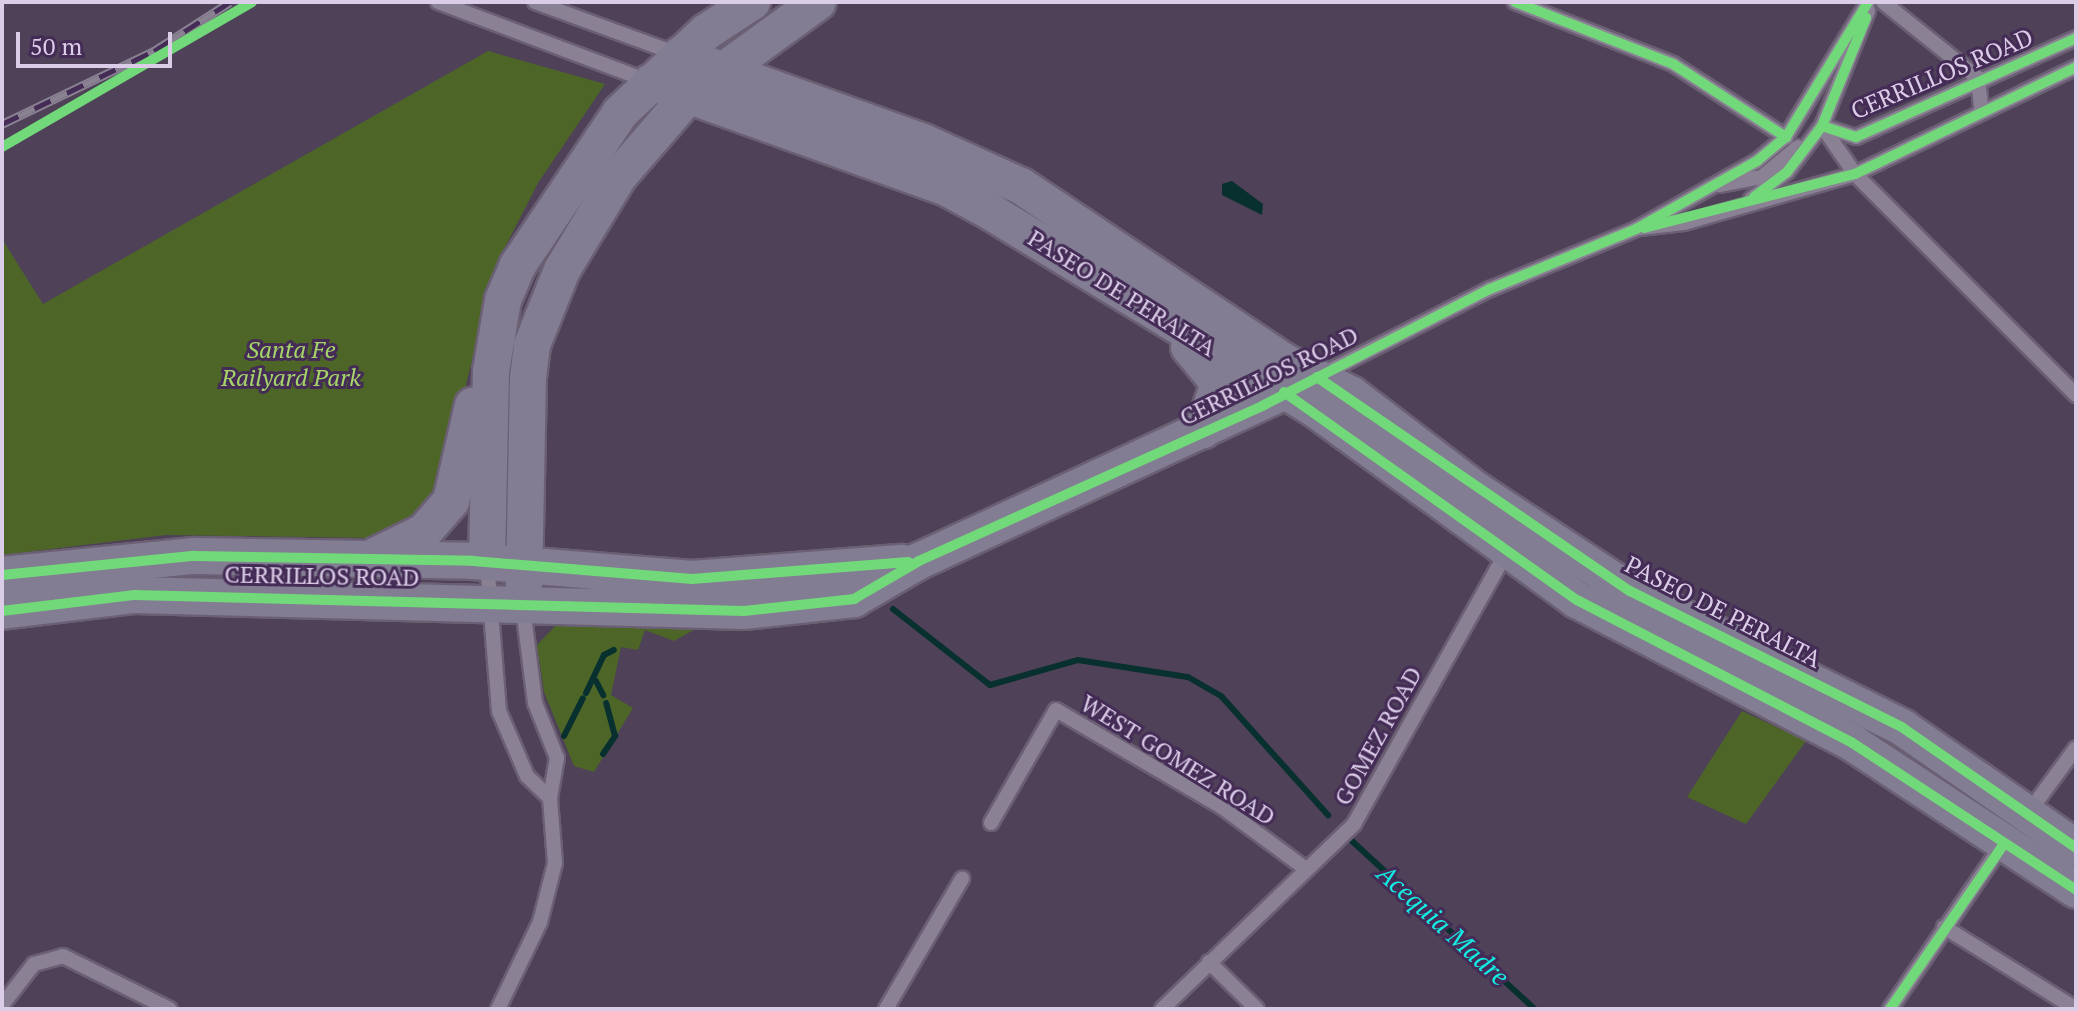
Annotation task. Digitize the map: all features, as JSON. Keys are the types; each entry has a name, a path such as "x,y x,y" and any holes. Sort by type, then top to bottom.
{"main road":[{"path":"367,559 424,532 451,501 503,300 577,168 651,82 680,55 752,2"},
{"path":"523,602 527,384 548,299 619,176 688,96 818,2"},
{"name":"PASEO DE PERALTA","path":"680,55 923,142 1021,186 1317,377 1515,535 1577,600 1692,664 1851,742 2076,890"},
{"name":"PASEO DE PERALTA","path":"651,82 947,188 1061,254 1515,535 1841,693 1941,750 2076,848"},
{"path":"1061,254 1216,373 1220,391 1203,430"},
{"path":"487,562 491,371 503,300"},
{"name":"CERRILLOS ROAD","path":"2,611 135,595 804,607 854,599 919,561 1317,377"},
{"name":"CERRILLOS ROAD","path":"2,575 148,557 487,562 692,579 778,578 919,561"},
{"path":"1577,600 1683,640 1716,634"},
{"path":"1692,664 1725,654 1778,681 1841,693"},
{"path":"1851,742 1907,755 1993,815 2028,814"}],"street":[{"name":"PASEO DE PERALTA","path":"438,2 651,82"},
{"name":"PASEO DE PERALTA","path":"535,2 680,55"},
{"path":"1515,2 1673,64 1786,137 1869,2"},
{"path":"1744,204 1787,172 1822,126 1869,2"},
{"path":"1883,2 1978,78 1981,107"},
{"name":"CERRILLOS ROAD","path":"1716,185 1762,177 1822,126 1856,137 1978,78 2076,38"},
{"name":"CERRILLOS ROAD","path":"1636,229 1855,174 1981,107 2076,67"},
{"path":"1822,126 1855,174 2076,395"},
{"name":"CERRILLOS ROAD","path":"1317,377 1490,289 1636,229 1716,185 1786,137"},
{"name":"GOMEZ ROAD","path":"1162,1009 1303,867 1354,824 1515,535"},
{"path":"487,562 487,601 499,711 527,776 550,798"},
{"path":"498,1009 548,901 557,833 550,798 557,758 535,703 523,602"},
{"name":"WEST GOMEZ ROAD","path":"991,823 1056,710 1222,807 1303,867"},
{"path":"1890,1009 1944,927 2076,748"},
{"path":"886,1009 962,879"},
{"path":"1944,927 2076,1009"},
{"path":"2,1005 34,964 63,956 170,1009"},
{"path":"1209,962 1257,1009"}],"green space":[{"name":"Santa Fe Railyard Park","path":"488,51 605,84 538,183 499,259 440,483 420,515 374,538 166,535 2,555 2,239 43,304"},
{"path":"561,620 699,627 674,641 645,630 638,650 621,647 611,695 633,708 594,772 574,766 544,692 537,645"},
{"path":"1742,711 1806,741 1746,824 1687,797"}],"shaded area":[{"path":"1232,181 1263,204 1262,215 1222,195 1222,184"}],"waterway":[{"name":"Acequia Madre","path":"893,609 990,685 1078,660 1188,677 1222,697 1328,815"},
{"path":"586,693 604,655 614,650"},
{"path":"596,681 603,695"},
{"path":"564,736 583,698"},
{"path":"603,754 615,736 606,703"},
{"name":"Acequia Madre","path":"1352,841 1535,1009"}],"railway":[{"path":"2,124 154,51 230,2"}],"cycle path":[{"path":"2,147 252,2"},
{"path":"1515,2 1673,64 1786,137"},
{"path":"2,611 135,595 744,611 854,599 919,561 1264,405 1490,289 1636,229 1757,161 1786,137 1868,2"},
{"path":"1754,197 1787,172 1822,126 1866,18"},
{"path":"1822,126 1856,137 2076,38"},
{"path":"1644,228 1855,174 2076,67"},
{"path":"1317,377 1630,591 1903,728 2076,848"},
{"path":"1284,392 1577,600 1851,742 2076,890"},
{"path":"2,575 194,556 473,561 692,579 908,562"},
{"path":"1890,1009 2004,844"}]}
